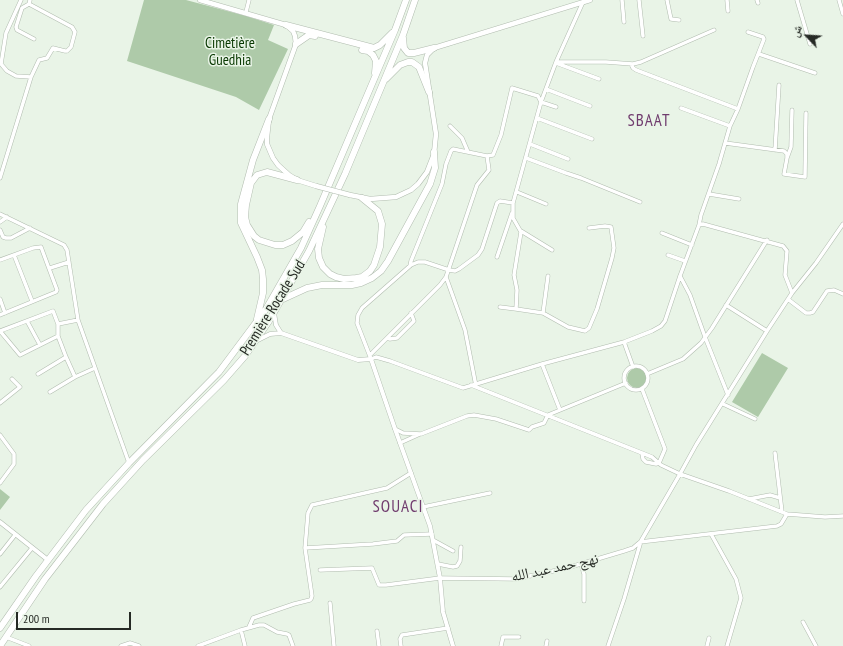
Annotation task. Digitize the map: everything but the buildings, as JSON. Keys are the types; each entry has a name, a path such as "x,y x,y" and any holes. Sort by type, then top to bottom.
{"highway":[{"name":"Première Rocade Sud","path":"0,628 48,560 86,510 129,463 219,372 270,302 301,248 320,206 395,30 406,0"},
{"name":"Première Rocade Sud","path":"0,646 45,579 103,504 143,460 224,380 254,343 282,300 324,219 345,174 403,35 415,0"},
{"path":"286,25 374,48 380,46 395,30"},
{"path":"296,44 309,34 368,51 373,55 376,62 375,77"},
{"path":"403,35 404,48 408,53 434,48"},
{"path":"383,81 400,66 408,62 412,62 419,67 429,92"},
{"path":"255,324 263,293 262,270 241,223 241,204 253,160 269,119"},
{"path":"282,300 307,288 322,285 352,285 361,283 372,278 381,271 430,184 435,168 436,160 434,152"},
{"path":"297,180 267,172 262,173 254,179 251,183 245,217 247,225 254,236 259,240 275,245 283,245 292,241 303,232 320,206"},
{"path":"324,219 318,249 319,258 323,268 330,274 344,279 362,277 370,271 376,261 380,247 382,224 378,211 362,198"}],"main road":[{"path":"200,0 246,12 286,25 293,31 296,44 269,119 267,137 269,150 278,165 297,180 370,199 396,198 411,190 418,184 432,163 436,134 425,63 428,55 434,48 590,0"}],"street":[{"path":"22,0 6,33 1,64 7,71 16,76 31,78"},
{"path":"246,12 249,0"},
{"path":"622,0 624,22"},
{"path":"639,0 643,36"},
{"path":"667,0 671,19 679,20"},
{"path":"727,0 728,11"},
{"path":"797,0 810,44"},
{"path":"839,0 843,14"},
{"path":"0,178 31,78 40,60 47,58 54,48 65,51 69,49 75,32 72,28 29,2 22,8 16,27 17,30 34,39"},
{"path":"516,309 517,290 514,275 521,236 513,218 513,203 541,102 556,62 583,2"},
{"path":"556,62 606,62 631,64 641,62 714,30"},
{"path":"254,343 264,336 281,333 358,360 376,357 390,361 458,388 463,388 542,364 624,342 661,326 667,316 685,261 692,246 730,126 738,109 764,38 748,32"},
{"path":"759,54 815,73"},
{"path":"556,62 599,79"},
{"path":"631,64 636,70 738,109"},
{"path":"775,150 779,85"},
{"path":"410,266 411,260 442,184 446,164 453,149 487,156 493,155 501,135 512,88 538,96 541,102 556,107"},
{"path":"546,89 590,106"},
{"path":"681,108 730,126"},
{"path":"792,110 791,147 784,174 805,177 806,113"},
{"path":"537,118 592,139"},
{"path":"450,126 462,138 468,152"},
{"path":"725,143 784,151 788,158"},
{"path":"530,144 568,159"},
{"path":"370,357 411,313 440,286 446,278 477,185 489,170 487,156"},
{"path":"526,158 640,202"},
{"path":"517,192 546,204"},
{"path":"709,194 739,199"},
{"path":"452,646 443,612 440,578 432,534 357,323 358,315 362,308 410,266 418,262 425,262 449,270 455,271 459,269 478,255 484,244 497,204 500,201 513,203"},
{"path":"497,257 513,211"},
{"path":"0,214 64,245 67,250 78,320 129,463"},
{"path":"0,222 7,218"},
{"path":"699,225 703,224 767,240 784,246 788,251 785,275 792,293"},
{"path":"608,646 624,599 640,542 696,445 723,404 767,331 789,300 792,293 816,264 843,224"},
{"path":"500,306 543,313 574,329 585,331 589,328 597,310 614,248 612,227 605,226 589,228"},
{"path":"0,233 4,238 11,238 30,228"},
{"path":"520,231 552,250"},
{"path":"662,234 692,246"},
{"path":"647,374 683,359 705,337 767,240"},
{"path":"0,260 33,248 41,247 50,268 57,292 0,315"},
{"path":"14,255 32,301"},
{"path":"668,255 685,261"},
{"path":"50,268 69,262"},
{"path":"543,313 548,276"},
{"path":"680,276 690,295 728,395"},
{"path":"446,278 465,330 474,385"},
{"path":"789,300 806,313 810,313 813,312 827,291 834,290 843,294"},
{"path":"0,299 5,313"},
{"path":"726,305 767,331"},
{"path":"58,336 20,355 0,331 52,312 58,324 58,336 75,377"},
{"path":"274,312 275,321 281,333"},
{"path":"387,338 397,338 410,326 414,321 411,313"},
{"path":"58,324 78,320"},
{"path":"27,321 40,345"},
{"path":"624,342 633,367"},
{"path":"38,374 66,357"},
{"path":"542,364 560,410"},
{"path":"639,366 643,368 647,374 649,379 648,383 642,389 634,390 626,383 626,373 633,367 639,366"},
{"path":"50,392 75,377 96,368"},
{"path":"0,403 20,387 12,378"},
{"path":"400,443 457,420 474,415 496,418 529,430 532,427 544,423 548,415 626,383"},
{"path":"474,385 652,457 659,464 680,474 786,514 843,516"},
{"path":"642,389 665,449 659,464"},
{"path":"723,404 755,419"},
{"path":"395,429 404,433 421,434"},
{"path":"0,434 14,454 14,464 0,483"},
{"path":"642,453 646,462 659,464"},
{"path":"775,453 782,512"},
{"path":"249,627 253,618 311,599 312,596 305,548 308,513 312,505 387,488 411,474"},
{"path":"423,507 490,493"},
{"path":"749,499 770,495 780,498"},
{"path":"640,542 777,526 781,524 786,514"},
{"path":"0,522 48,560"},
{"path":"0,554 15,534"},
{"path":"305,548 373,544 397,540 404,535 432,534"},
{"path":"711,534 736,579 741,598 727,646"},
{"path":"433,540 453,552"},
{"name":"نهج حمد عبد الله","path":"320,570 372,568 379,585 440,578 516,579 581,564 624,551 638,545 640,542"},
{"path":"438,564 454,567 457,566 460,561 461,547"},
{"path":"0,587 32,548"},
{"path":"581,564 584,574 584,601"},
{"path":"330,603 334,646"},
{"path":"803,622 816,646"},
{"path":"198,646 249,627 264,626 277,632 289,635 293,646"},
{"path":"401,646 400,639 402,635 448,628"},
{"path":"241,630 245,646"},
{"path":"377,631 379,646"},
{"path":"6,637 29,646"},
{"path":"501,646 503,637 519,637"},
{"path":"707,646 709,638"},
{"path":"546,646 547,641"},
{"path":"121,646 130,643 139,646"}],"green space":[{"name":"Cimetière Guedhia","path":"144,0 186,0 274,25 268,40 288,49 259,110 236,97 127,61"},
{"path":"762,353 788,368 758,417 732,402"},
{"path":"637,368 644,371 647,378 644,385 637,388 630,385 627,378 630,371"},
{"path":"0,489 10,497 0,510"}],"district":[{"name":"SBAAT","path":"649,121"},
{"name":"SOUACI","path":"398,507"}]}
